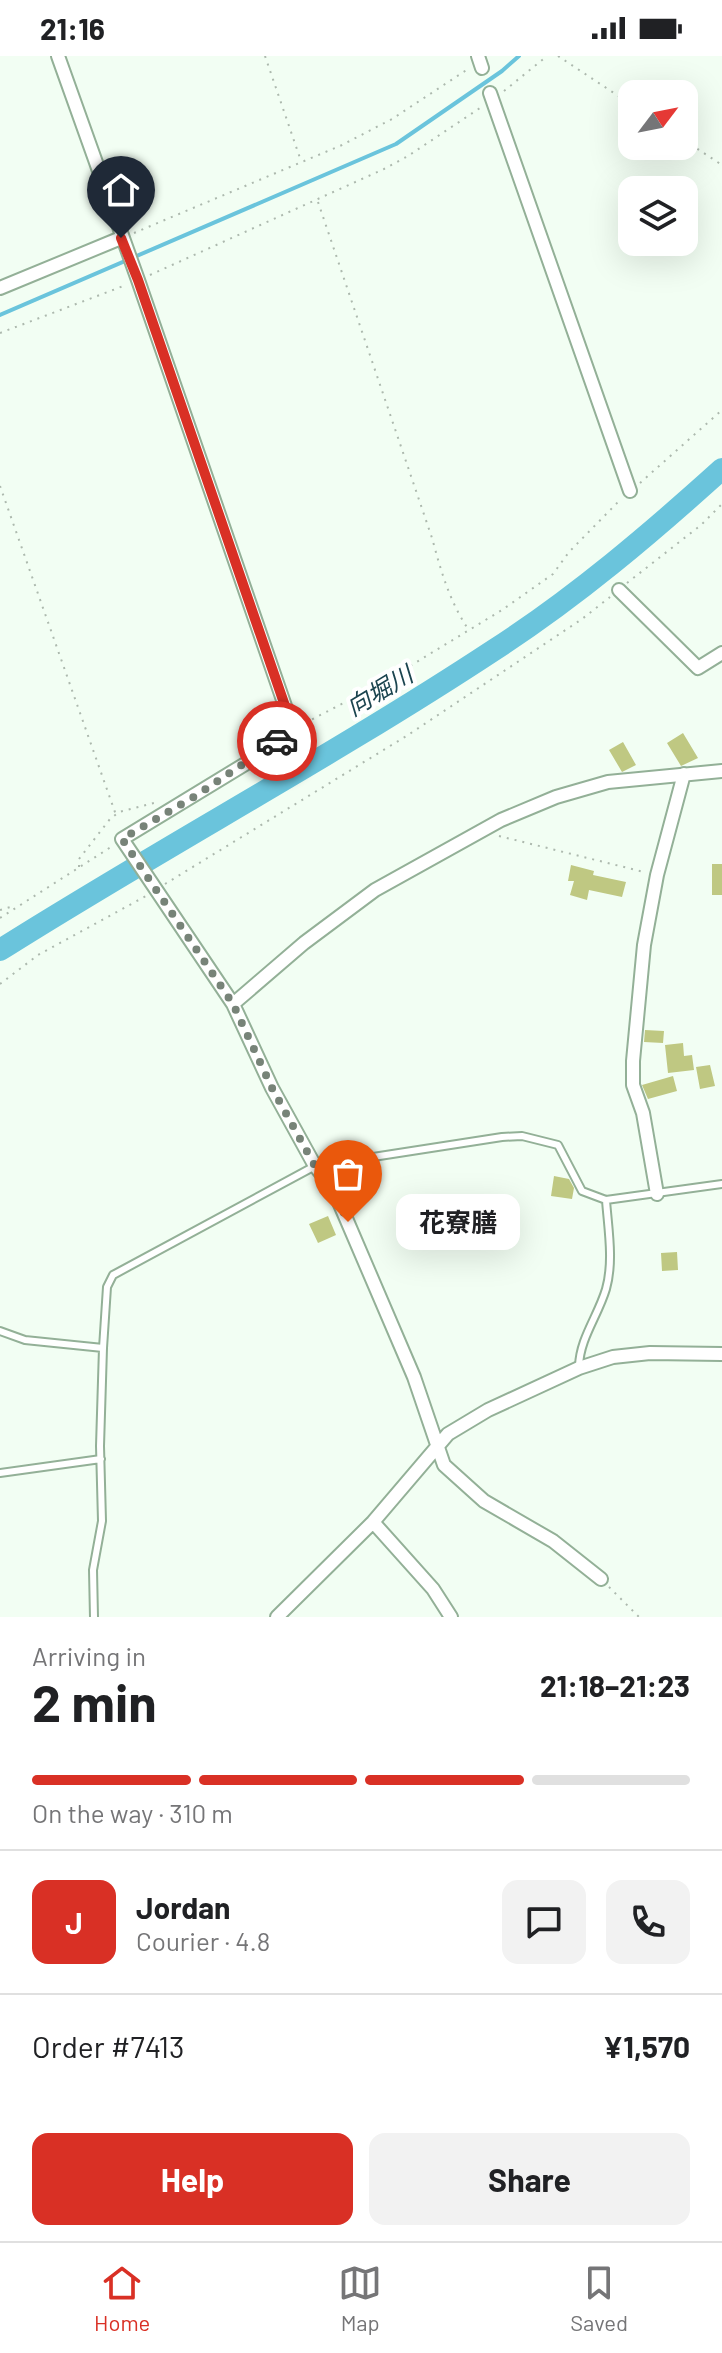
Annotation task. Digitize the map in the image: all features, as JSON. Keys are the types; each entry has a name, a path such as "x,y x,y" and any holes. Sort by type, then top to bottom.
{"street":[{"path":"58,56 293,729 255,758 124,842 233,1004 272,1088 315,1166 333,1188 414,1377 444,1465 484,1501 553,1541 601,1579"},
{"path":"492,96 630,491"},
{"path":"0,288 123,241"},
{"path":"619,590 698,668 722,653"},
{"path":"233,1004 304,943 375,890 480,831 556,797 608,782 722,771"},
{"path":"657,1194 643,1113 633,1085 644,945 657,875 684,774"},
{"path":"277,1617 373,1522 448,1434 488,1410 579,1368 613,1357 632,1354 722,1354"},
{"path":"373,1522 433,1589 451,1617"}],"lane":[{"path":"94,1617 93,1570 102,1521 103,1348 107,1287 113,1275 315,1166 439,1145 522,1136 558,1145 582,1191 606,1200 722,1184"},
{"path":"579,1368 579,1351 606,1288 610,1253 606,1200"},
{"path":"0,1331 25,1340 103,1348"},
{"path":"0,1473 101,1459"}],"path":[{"path":"265,56 302,162"},
{"path":"0,333 317,201 408,156 547,56"},
{"path":"558,56 618,96"},
{"path":"123,241 342,145 392,119 480,62"},
{"path":"698,149 722,165"},
{"path":"317,201 432,538 444,583 469,630"},
{"path":"293,729 382,683 553,574 609,508 722,410"},
{"path":"0,486 116,815"},
{"path":"0,984 38,955 408,735 582,619 701,525 722,504"},
{"path":"79,868 79,859 110,819 157,803"},
{"path":"480,831 657,875"},
{"path":"0,918 124,842"},
{"path":"0,910 16,906"},
{"path":"601,1579 639,1617"}],"building":[{"path":"683,733 698,758 681,766 667,743"},
{"path":"623,742 636,765 622,772 609,750"},
{"path":"712,864 722,864 722,895 712,895"},
{"path":"571,865 594,871 593,875 626,882 622,897 589,890 587,900 570,895 574,881 568,881"},
{"path":"645,1030 664,1031 663,1043 644,1042"},
{"path":"683,1043 684,1056 692,1055 694,1070 668,1073 665,1045"},
{"path":"710,1065 715,1086 700,1089 696,1067"},
{"path":"673,1076 677,1091 648,1099 642,1085"},
{"path":"554,1176 569,1179 574,1188 572,1199 551,1196"},
{"path":"328,1216 336,1235 318,1243 309,1224"},
{"path":"677,1252 678,1270 662,1271 661,1253"}],"waterway":[{"path":"0,315 396,144 519,56"},
{"name":"向堀川","path":"0,950 372,727 494,650 612,564 722,469"}],"way so far":[{"path":"277,741 197,795 122,839 233,1004 272,1088 315,1166 333,1188 348,1222"}],"place":[{"name":"花寮膳","path":"348,1222"}],"route":[{"path":"121,238 293,729 277,741"}]}
